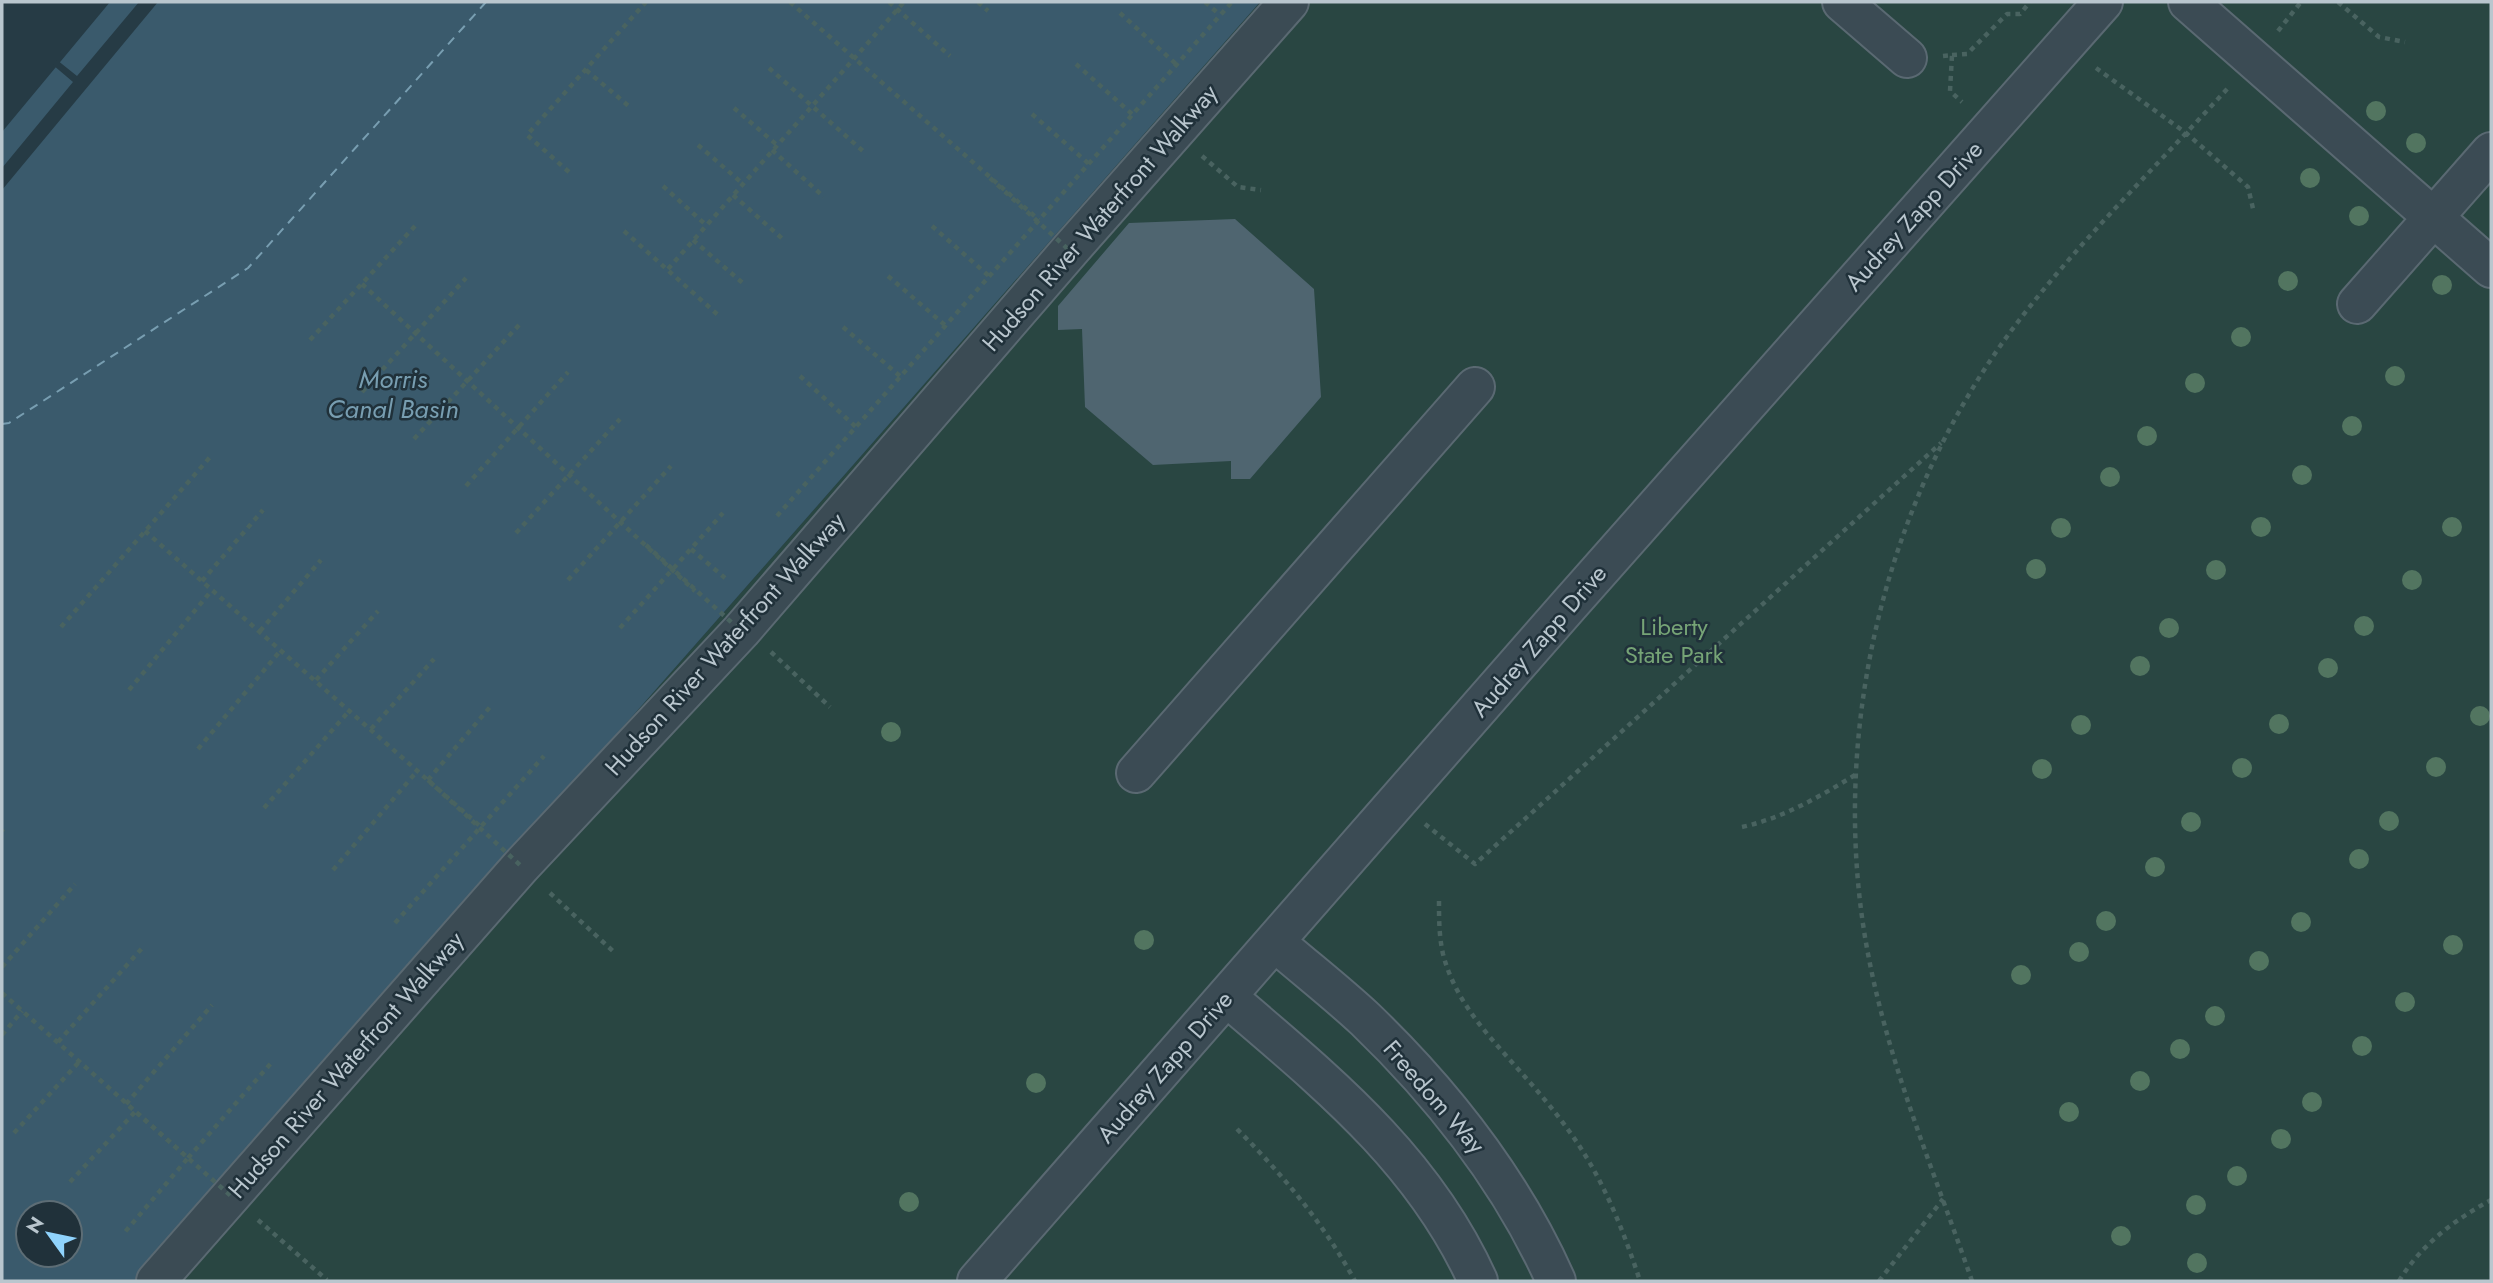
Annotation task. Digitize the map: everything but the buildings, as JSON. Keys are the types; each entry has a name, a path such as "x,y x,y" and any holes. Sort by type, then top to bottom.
{"street":[{"name":"Hudson River Waterfront Walkway","path":"156,1281 241,1205 526,870 743,629 1289,2"},
{"path":"1842,2 1907,58"},
{"name":"Audrey Zapp Drive","path":"977,1281 1569,605 2103,2"},
{"path":"2188,2 2491,268"},
{"path":"2357,304 2491,152"},
{"path":"1136,773 1475,387"},
{"name":"Freedom Way","path":"1275,942 1364,1018 1435,1091 1510,1192 1556,1281"},
{"path":"1227,997 1346,1101 1380,1135 1434,1201 1478,1281"}],"path":[{"path":"569,172 527,135 646,2"},
{"path":"790,2 1039,220"},
{"path":"889,2 950,56"},
{"path":"668,269 904,2"},
{"path":"978,2 988,11"},
{"path":"1205,2 1220,15"},
{"path":"777,516 1232,2"},
{"path":"1907,58 1967,54 2007,14 2020,14 2030,2"},
{"path":"1972,1281 1893,1055 1870,964 1858,878 1855,775 1870,651 1882,602 1899,548 1944,440 2009,334 2046,287 2253,59 2301,2"},
{"path":"2338,2 2379,37 2405,42"},
{"path":"1120,13 1177,65"},
{"path":"2065,45 2186,133 2248,187 2254,213"},
{"path":"1952,55 1950,92 1992,129"},
{"path":"1076,64 1132,114"},
{"path":"769,68 864,152"},
{"path":"586,69 631,108"},
{"path":"734,108 777,145"},
{"path":"1032,114 1089,164"},
{"path":"1175,133 1238,187 1261,190"},
{"path":"698,145 743,184"},
{"path":"772,150 824,197"},
{"path":"990,178 1070,251"},
{"path":"663,186 706,225"},
{"path":"733,195 785,241"},
{"path":"310,340 415,226"},
{"path":"932,226 990,277"},
{"path":"624,231 718,315"},
{"path":"693,240 745,285"},
{"path":"888,276 946,326"},
{"path":"362,392 466,278"},
{"path":"362,284 621,523 830,707"},
{"path":"414,439 519,325"},
{"path":"843,327 901,377"},
{"path":"466,486 568,372"},
{"path":"800,376 856,427"},
{"path":"516,533 620,419"},
{"path":"1398,803 1475,864 1944,440"},
{"path":"61,627 211,456"},
{"path":"568,580 671,466"},
{"path":"202,581 263,510"},
{"path":"620,628 723,513"},
{"path":"145,531 418,770 526,870"},
{"path":"646,545 695,591"},
{"path":"691,549 725,579"},
{"path":"260,631 321,560"},
{"path":"129,690 212,590"},
{"path":"316,680 378,611"},
{"path":"198,749 281,650"},
{"path":"371,729 434,659"},
{"path":"428,780 490,707"},
{"path":"264,808 350,710"},
{"path":"395,923 544,756"},
{"path":"333,870 418,770"},
{"path":"1742,827 1758,824 1798,807 1855,775"},
{"path":"428,780 481,827"},
{"path":"2,967 75,884"},
{"path":"549,892 615,953"},
{"path":"1439,901 1439,929 1443,954 1460,997 1474,1018 1570,1133 1606,1195 1640,1281"},
{"path":"58,1042 144,946"},
{"path":"2,993 327,1280"},
{"path":"127,1105 212,1005"},
{"path":"2,1035 22,1011"},
{"path":"14,1133 79,1062"},
{"path":"125,1232 272,1062"},
{"path":"127,1105 188,1158"},
{"path":"70,1182 135,1112"},
{"path":"1237,1129 1269,1162 1316,1219 1354,1281"},
{"path":"1879,1281 1943,1198"},
{"path":"2399,1281 2428,1243 2451,1224 2491,1200"}],"green space":[{"name":"Liberty State Park","path":"1260,2 2491,2 2491,1281 136,1281"}],"water":[{"name":"Morris Canal Basin","path":"110,2 1260,2 136,1281 2,1281 2,132"}],"pier":[{"path":"139,2 158,2 2,190 2,168 73,82 53,65 57,60 77,76"}],"ferry route":[{"path":"2,424 9,423 248,268 486,2"}]}
